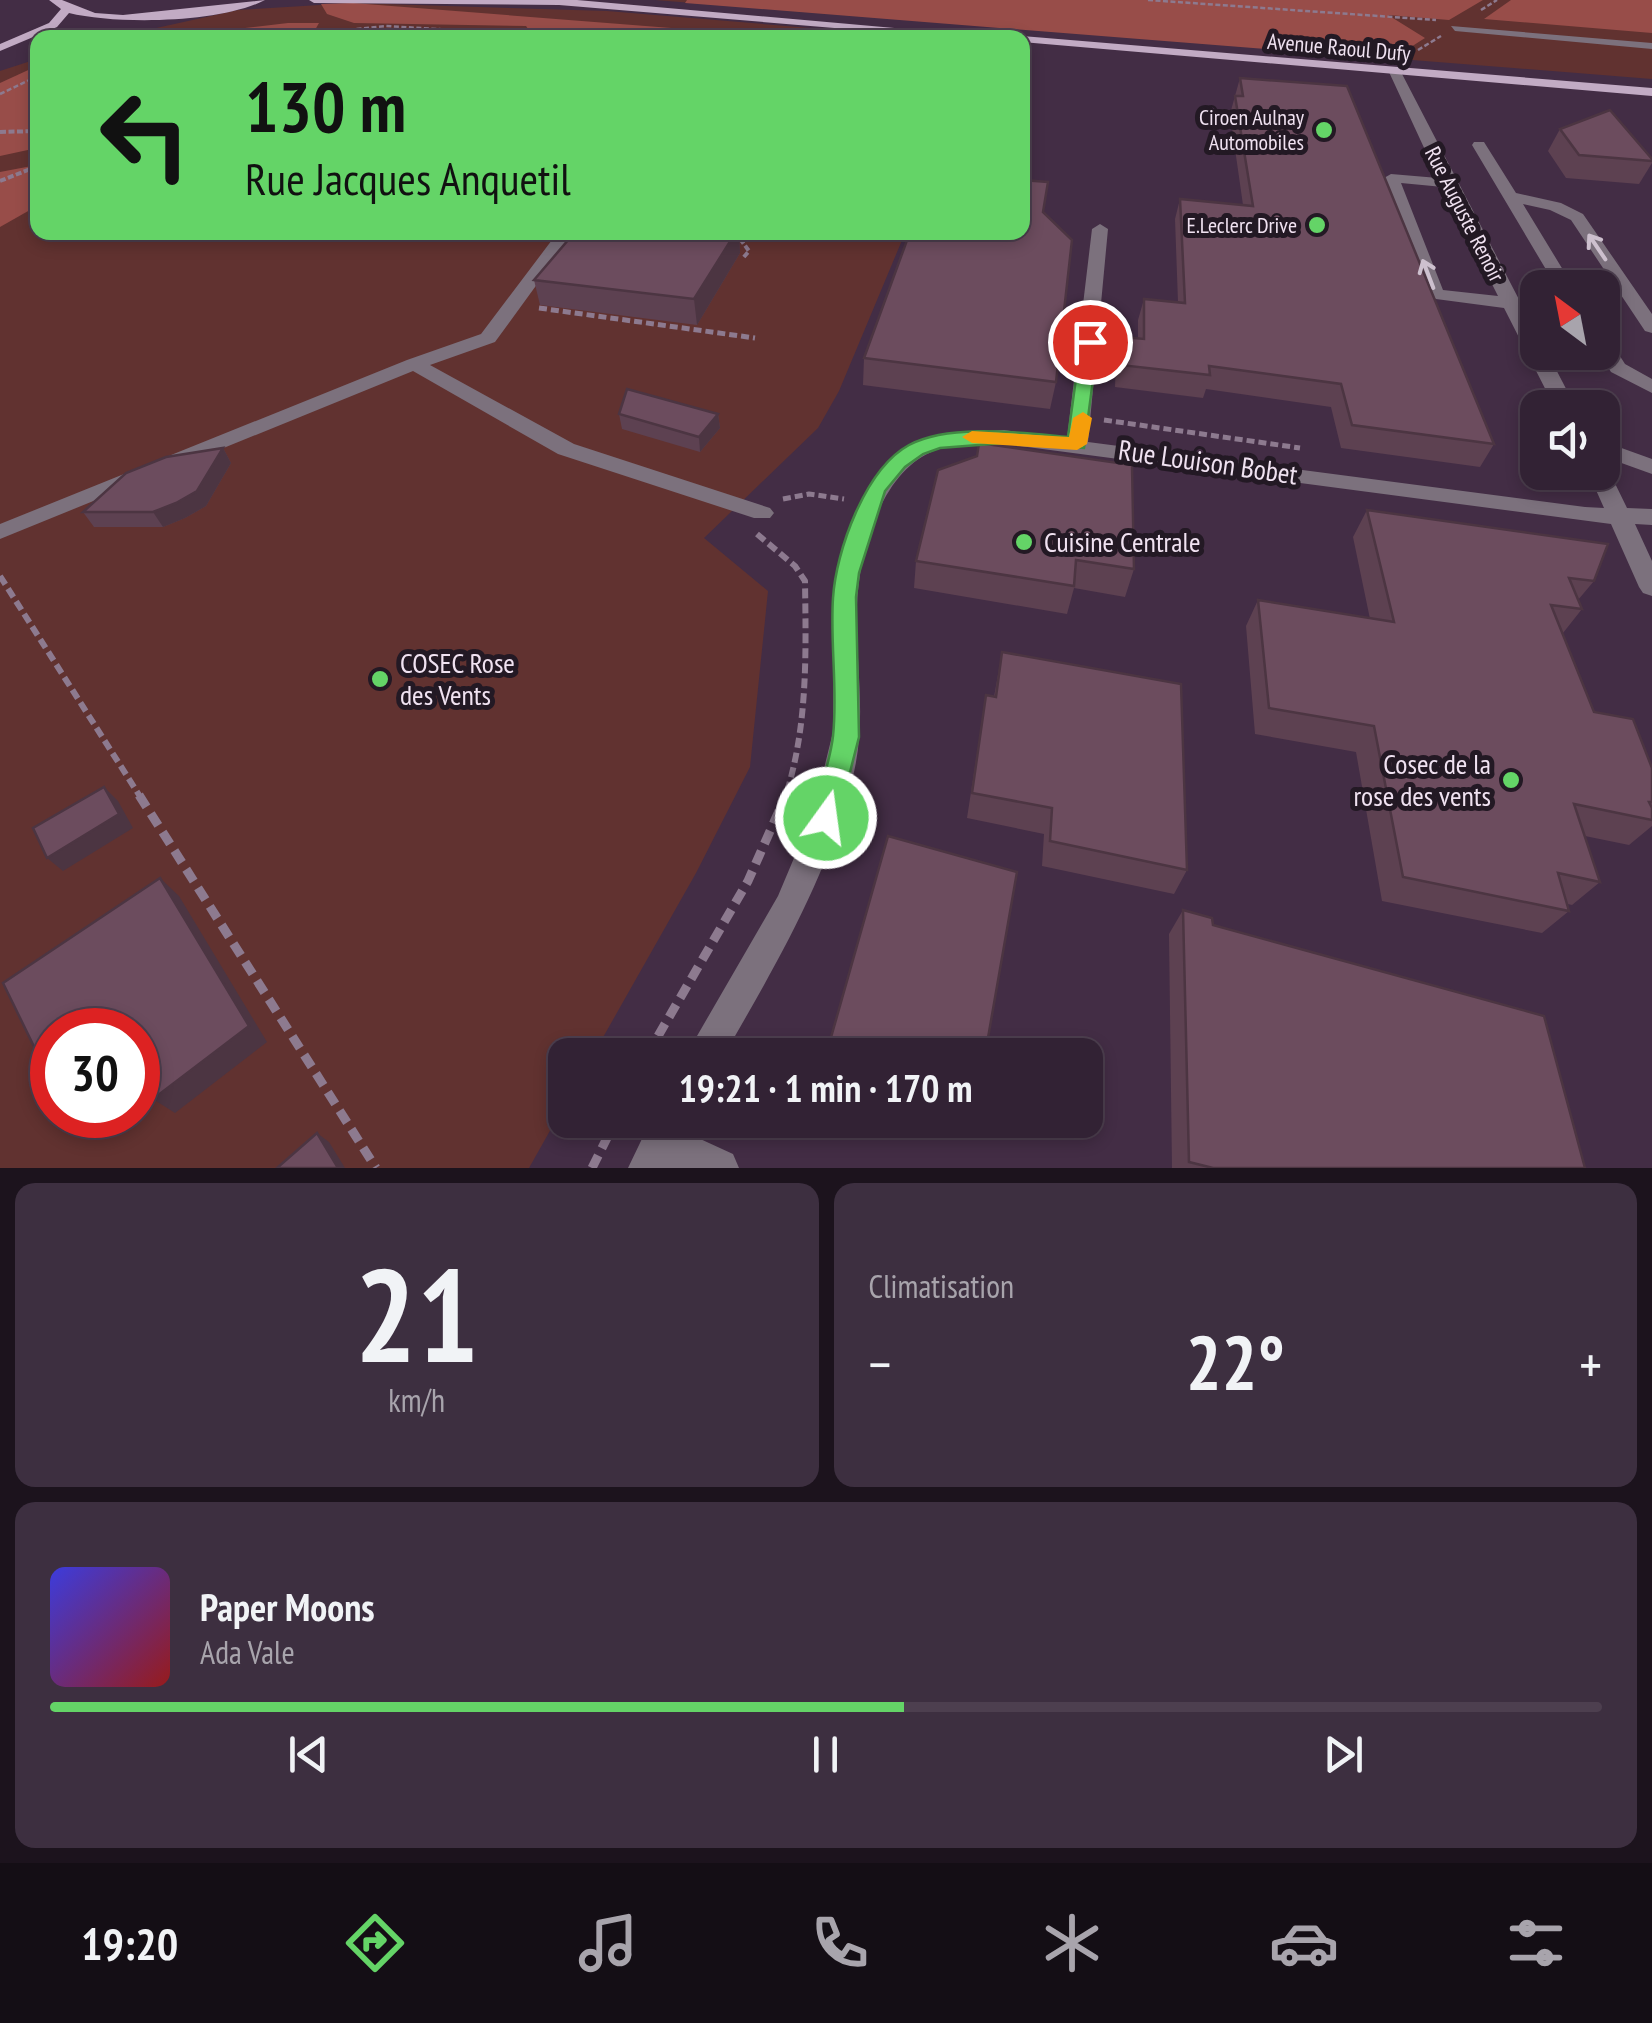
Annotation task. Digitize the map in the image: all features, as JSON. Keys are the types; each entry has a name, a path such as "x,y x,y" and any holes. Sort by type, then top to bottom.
{"main road":[{"path":"54,0 67,9 106,16 184,14 279,0"},
{"path":"238,5 260,0"},
{"path":"314,0 610,6"},
{"path":"539,0 904,30"},
{"path":"42,30 62,19 67,9"},
{"path":"51,30 106,16"},
{"path":"0,48 30,36"},
{"name":"Avenue Raoul Dufy","path":"1030,40 1652,92"}],"street":[{"path":"1449,24 1652,46"},
{"name":"Rue Auguste Renoir","path":"1394,72 1557,390"},
{"path":"1479,145 1554,270"},
{"path":"1448,183 1391,178 1436,294 1511,303"},
{"path":"1507,196 1555,206 1577,217 1652,328"},
{"path":"1077,444 1083,418 1100,230"},
{"path":"3,532 414,364 488,338 561,240"},
{"path":"414,364 566,449 762,514"},
{"path":"1620,369 1652,388"},
{"name":"Rue Louison Bobet","path":"714,1038 778,931 826,818 846,737 844,597 876,489 916,449 937,442 1004,437 1620,518 1652,518"},
{"path":"1620,455 1652,467"},
{"path":"1607,490 1652,588"},
{"path":"660,1143 719,1168"}],"path":[{"path":"1148,0 1449,24"},
{"path":"314,30 418,30"},
{"path":"0,94 30,80"},
{"path":"0,132 30,130"},
{"path":"0,181 30,169"},
{"path":"741,240 749,251 743,258"},
{"path":"514,304 755,338"},
{"path":"658,1038 728,916 780,813 794,770 805,711 805,580 791,559 776,553 757,536 756,526 762,514 776,502 809,494 870,503"},
{"path":"0,576 376,1168"},
{"path":"592,1168 607,1138"}],"shaded area":[{"path":"655,0 1652,0 1652,79"},
{"path":"1483,0 1449,20 1388,15 1425,38 1392,59 685,3"},
{"path":"1511,0 1652,0 1652,33 1484,19"},
{"path":"353,3 607,11 835,30 147,30 238,10"},
{"path":"353,3 697,30 529,30 526,26 354,23 327,14 321,4"},
{"path":"288,23 319,23 315,30 227,30"},
{"name":"COSEC Rose des Vents","path":"30,61 30,240 902,240 839,391 818,428 704,538 768,591 750,767 696,873 603,1038 548,1038 548,1134 529,1168 0,1168 0,71"},
{"path":"30,69 30,150 0,156 0,83"},
{"path":"30,166 30,210 0,227 0,172"}],"building":[{"path":"1240,78 1347,86 1494,444 1352,425 1341,384 1209,366 1210,375 1120,365 1122,337 1144,339 1144,299 1185,303 1180,199 1253,206 1235,96 1243,96"},
{"path":"1610,110 1652,161 1579,155 1560,129"},
{"path":"1030,181 1048,182 1043,212 1072,240 1056,382 864,358 907,240 1030,240"},
{"path":"568,240 731,240 694,299 534,280"},
{"path":"627,389 718,414 699,437 619,414"},
{"name":"Cuisine Centrale","path":"979,443 1132,465 1134,569 1076,560 1074,586 916,561 938,470 977,456"},
{"path":"223,448 197,491 176,503 153,512 83,512 126,473 166,457"},
{"path":"1367,510 1608,544 1594,581 1569,578 1582,609 1551,605 1594,712 1633,719 1652,768 1652,820 1574,804 1600,882 1558,873 1569,911 1403,877 1374,726 1269,708 1258,600 1394,622"},
{"path":"1002,652 1181,684 1187,870 1050,841 1052,808 972,793 986,695 996,697"},
{"path":"104,787 119,814 47,858 33,828"},
{"path":"888,836 1017,872 988,1038 831,1038"},
{"path":"160,878 249,1026 160,1094 160,1008 30,1008 30,1038 3,983"},
{"path":"1183,910 1212,918 1213,925 1544,1016 1585,1168 1213,1168 1189,1162"},
{"path":"317,1133 338,1168 277,1168"}],"slow traffic":[{"path":"972,437 1077,444 1083,418"}],"place":[{"name":"Ciroen Aulnay Automobiles","path":"1324,130"},
{"name":"E.Leclerc Drive","path":"1317,225"},
{"name":"Cuisine Centrale","path":"1024,542"},
{"name":"COSEC Rose des Vents","path":"380,679"},
{"name":"Cosec de la rose des vents","path":"1511,780"}],"route":[{"path":"826,818 846,737 844,597 876,489 886,474 916,449 937,442 981,436 1077,444 1090,342"}]}
